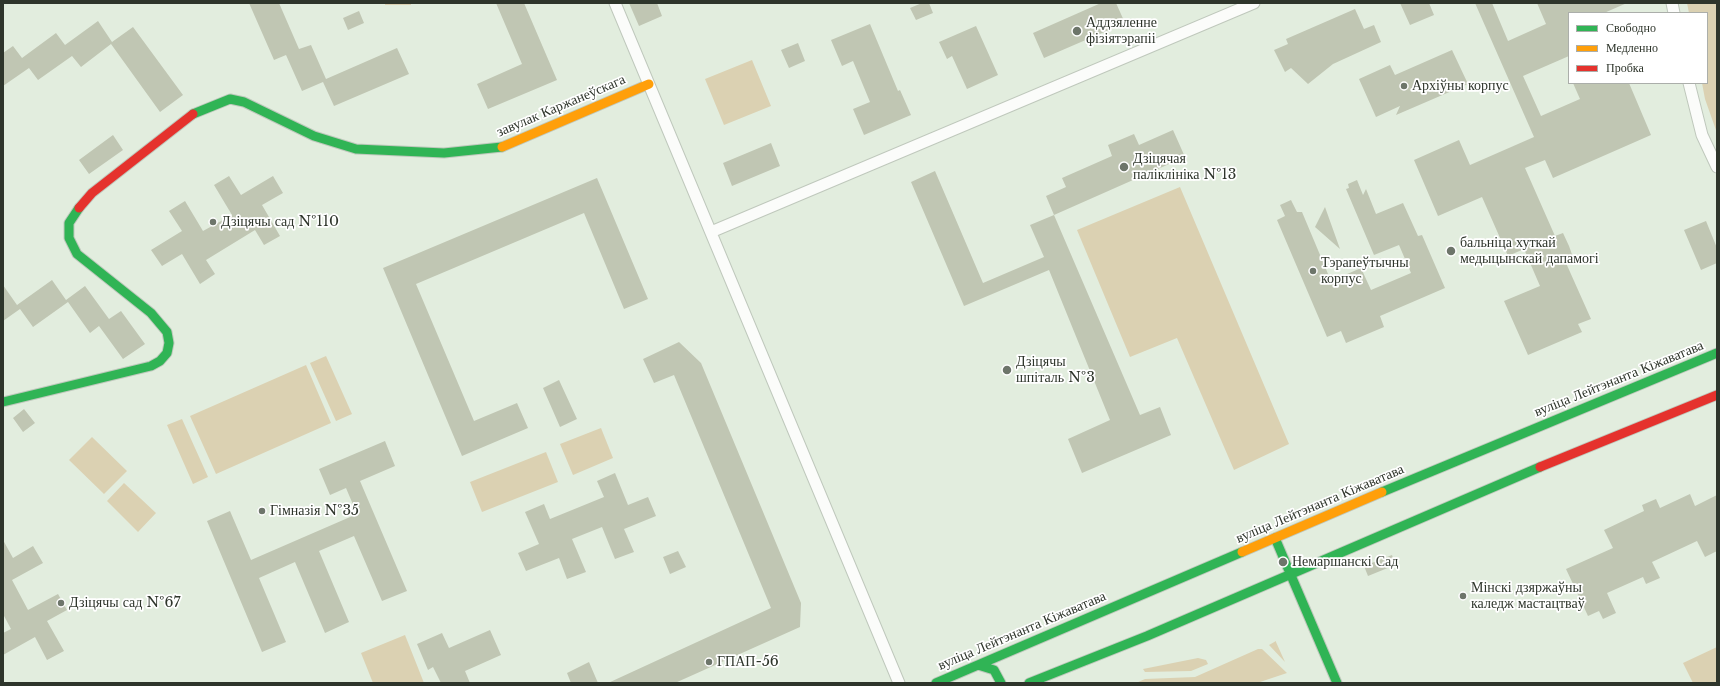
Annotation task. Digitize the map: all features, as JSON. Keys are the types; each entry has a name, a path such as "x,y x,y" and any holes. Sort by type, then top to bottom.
{"main road":[{"name":"завулак Каржанеўскага","path":"3,402 151,366 160,361 166,353 169,343 167,332 160,322 151,313 77,254 69,238 69,223 78,209 92,193 196,111 230,99 244,102 314,136 356,149 444,153 499,148 649,84"},
{"name":"вуліца Лейтэнанта Кіжаватава","path":"936,683 1374,495 1717,354"},
{"path":"1029,683 1147,636 1535,469 1717,395"},
{"path":"1275,538 1289,574 1337,683"},
{"path":"978,665 994,670 1001,683"}],"street":[{"path":"615,3 899,683"},
{"path":"711,232 1254,3"},
{"path":"1689,84 1702,134 1717,167"}],"shaded area":[{"path":"385,3 411,3 411,5 385,5"},
{"path":"1687,3 1717,3 1717,133 1705,99 1702,84 1708,84 1708,12 1689,12"},
{"path":"752,60 771,106 724,125 705,79"},
{"path":"1180,187 1289,444 1234,470 1177,338 1130,357 1077,230"},
{"path":"326,356 352,414 336,421 310,363"},
{"path":"306,365 331,423 216,474 190,416"},
{"path":"182,419 208,477 193,484 167,425"},
{"path":"601,428 613,458 573,475 560,444"},
{"path":"92,437 127,471 104,494 69,460"},
{"path":"546,452 558,482 482,512 470,482"},
{"path":"124,483 156,513 138,532 107,501"},
{"path":"405,635 424,683 373,683 361,653"},
{"path":"1276,642 1285,662 1269,645"},
{"path":"1717,647 1717,683 1693,683 1683,663"},
{"path":"1258,649 1262,649 1287,673 1257,683 1136,683 1145,679 1195,677"},
{"path":"1198,658 1206,660 1208,664 1191,671 1145,672 1143,669"}],"building":[{"path":"249,3 279,3 299,49 311,45 326,79 397,48 409,74 334,106 323,82 302,91 286,55 274,60"},
{"path":"496,3 524,3 557,80 488,109 477,84 522,64"},
{"path":"629,3 657,3 662,16 639,26"},
{"path":"922,3 929,3 933,13 916,20 910,8"},
{"path":"1101,3 1116,3 1125,23 1044,58 1033,33"},
{"path":"1400,3 1429,3 1434,15 1410,25"},
{"path":"1475,3 1492,3 1508,41 1546,24 1537,3 1627,3 1606,12 1568,12 1568,56 1523,76 1541,116 1580,99 1573,84 1629,84 1651,135 1553,178 1545,160 1525,168 1555,236 1563,233 1569,246 1574,260 1566,263 1591,319 1578,324 1582,332 1528,355 1504,301 1540,286 1524,249 1508,256 1482,197 1438,216 1414,160 1459,140 1470,165 1534,137"},
{"path":"1355,9 1364,29 1374,25 1381,42 1333,64 1308,84 1291,68 1285,72 1274,50 1288,44 1286,39"},
{"path":"359,11 364,23 348,30 343,18"},
{"path":"98,21 112,42 133,27 183,95 160,112 111,44 81,67 72,56 38,80 29,68 3,86 3,53 13,46 22,58 56,33 65,45"},
{"path":"870,24 898,91 900,90 911,115 864,135 853,109 870,102 853,61 842,66 831,40"},
{"path":"976,26 998,75 967,89 952,56 947,59 939,42"},
{"path":"798,43 805,61 789,68 781,50"},
{"name":"Архіўны корпус","path":"1452,50 1468,84 1396,115 1400,106 1376,117 1359,79 1390,65 1395,75"},
{"name":"Дзіцячая паліклініка №13","path":"1173,130 1185,157 1054,215 1046,196 1066,187 1062,178 1112,156 1108,145 1134,134 1139,145"},
{"path":"113,135 123,150 89,174 79,160"},
{"path":"771,143 780,166 732,186 723,163"},
{"path":"935,171 983,283 1044,257 1030,225 1054,215 1140,415 1160,407 1171,435 1082,473 1068,439 1110,420 1049,270 964,306 911,182"},
{"path":"229,176 241,195 273,176 283,193 262,205 280,236 264,245 255,230 206,260 215,274 200,284 182,254 162,266 151,250 182,231 169,211 185,201 203,231 232,215 214,185"},
{"path":"597,178 648,299 624,309 584,213 416,284 474,421 517,403 528,428 462,456 383,268"},
{"name":"Тэрапеўтычны корпус","path":"1357,180 1363,195 1366,189 1376,214 1403,203 1418,236 1422,235 1445,288 1380,316 1384,327 1346,343 1341,331 1327,337 1277,220 1285,216 1280,205 1291,200 1297,212 1302,212 1331,281 1361,268 1371,290 1411,273 1399,245 1374,255 1346,189 1349,188 1348,184"},
{"path":"1325,207 1340,249 1315,227"},
{"path":"1706,221 1717,248 1717,263 1701,270 1684,230"},
{"path":"52,280 66,300 85,286 109,319 121,311 145,344 123,359 99,326 90,333 68,302 33,327 20,309 3,321 3,285 17,305"},
{"path":"679,342 701,363 801,603 800,627 675,683 608,683 771,608 674,375 654,383 643,359"},
{"path":"559,380 577,419 560,427 543,388"},
{"path":"24,409 35,423 23,432 13,418"},
{"path":"385,441 395,466 360,481 407,591 382,601 354,536 319,551 349,622 325,633 295,562 259,578 286,642 262,652 207,521 230,511 251,560 357,514 346,488 330,495 319,469"},
{"path":"615,473 628,505 648,497 656,516 624,529 634,552 615,559 602,527 572,539 586,572 567,579 559,558 526,571 518,553 539,544 525,512 544,504 550,519 604,497 597,481"},
{"path":"1690,494 1695,506 1717,495 1717,551 1705,557 1697,541 1652,562 1660,578 1646,584 1643,577 1607,593 1616,613 1603,619 1599,611 1588,616 1566,569 1613,548 1604,530 1644,511 1642,505 1656,499 1660,508"},
{"path":"3,540 13,558 33,546 43,563 12,580 28,610 58,594 67,610 47,621 64,651 47,660 35,637 3,655 3,633 11,629 3,614"},
{"path":"678,551 686,567 670,574 663,557"},
{"path":"1392,555 1395,565 1368,576 1364,566"},
{"path":"490,630 501,655 465,671 470,683 441,683 433,667 428,670 417,644 442,633 449,648"},
{"path":"589,662 598,683 571,683 567,673"}],"traffic: fast":[{"path":"193,114 230,99 244,102 314,136 356,149 444,153 502,147"},
{"path":"3,402 151,366 160,361 167,353 169,343 167,332 151,313 77,254 69,238 69,223 79,208"},
{"path":"1382,492 1717,353"},
{"path":"1029,683 1147,636 1540,467"},
{"path":"1275,538 1337,683"},
{"path":"936,683 1242,552"},
{"path":"978,665 994,670 1001,683"}],"traffic: slow":[{"path":"502,147 649,84"},
{"path":"1242,552 1382,492"}],"traffic: jam":[{"path":"79,208 92,193 193,114"},
{"path":"1540,467 1717,395"}],"place":[{"name":"Аддзяленне фізіятэрапіі","path":"1077,31"},
{"name":"Архіўны корпус","path":"1404,86"},
{"name":"Дзіцячая паліклініка №13","path":"1124,167"},
{"name":"Дзіцячы сад №110","path":"213,222"},
{"name":"бальніца хуткай медыцынскай дапамогі","path":"1451,251"},
{"name":"Тэрапеўтычны корпус","path":"1313,271"},
{"name":"Дзіцячы шпіталь №3","path":"1007,370"},
{"name":"Гімназія №35","path":"262,511"},
{"name":"Немаршанскі Сад","path":"1283,562"},
{"name":"Мінскі дзяржаўны каледж мастацтваў","path":"1463,596"},
{"name":"Дзіцячы сад №67","path":"61,603"},
{"name":"ГПАП-56","path":"709,662"}]}
